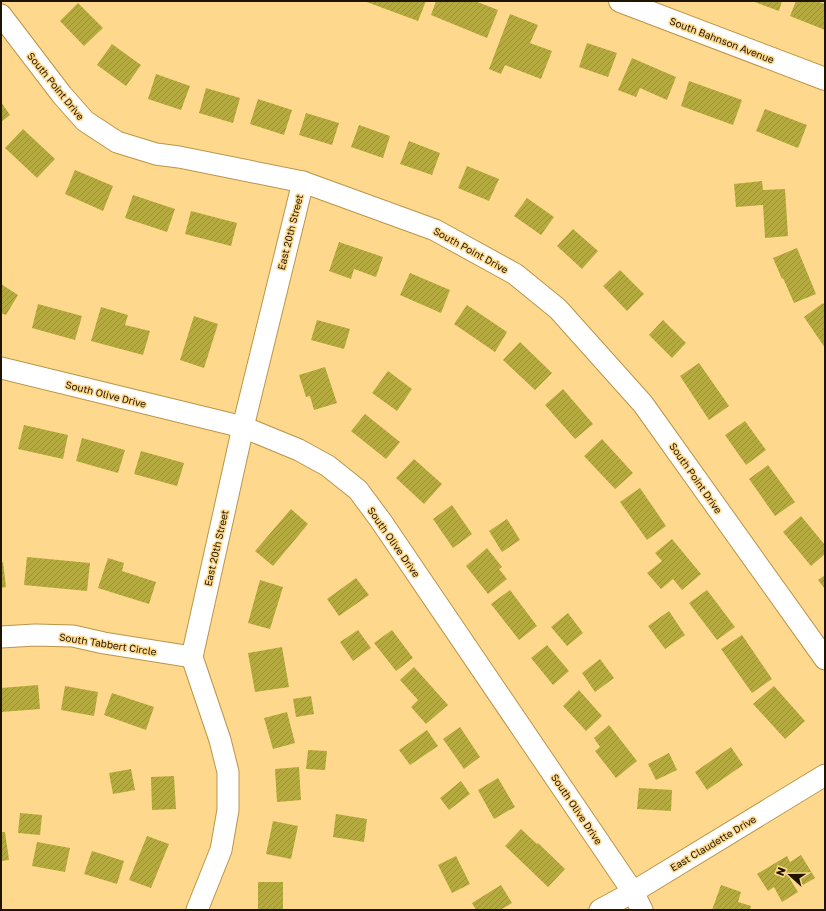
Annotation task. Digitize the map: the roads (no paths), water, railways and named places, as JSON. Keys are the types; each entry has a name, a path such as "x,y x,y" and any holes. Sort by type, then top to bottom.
{"street":[{"name":"South Bahnson Avenue","path":"620,1 825,79"},
{"name":"South Point Drive","path":"1,15 62,95 85,122 117,142 156,154 179,157 303,182 435,230 515,274 558,310 644,404 825,659"},
{"name":"East 20th Street","path":"192,657 243,427 303,182"},
{"name":"South Olive Drive","path":"1,368 243,427 299,450 328,466 358,490 381,521 632,892 642,910"},
{"name":"South Tabbert Circle","path":"1,637 35,635 73,636 104,643 192,657"},
{"path":"192,657 220,740 228,772 228,810 221,850 197,910"},
{"name":"East Claudette Drive","path":"600,910 825,775"}]}
